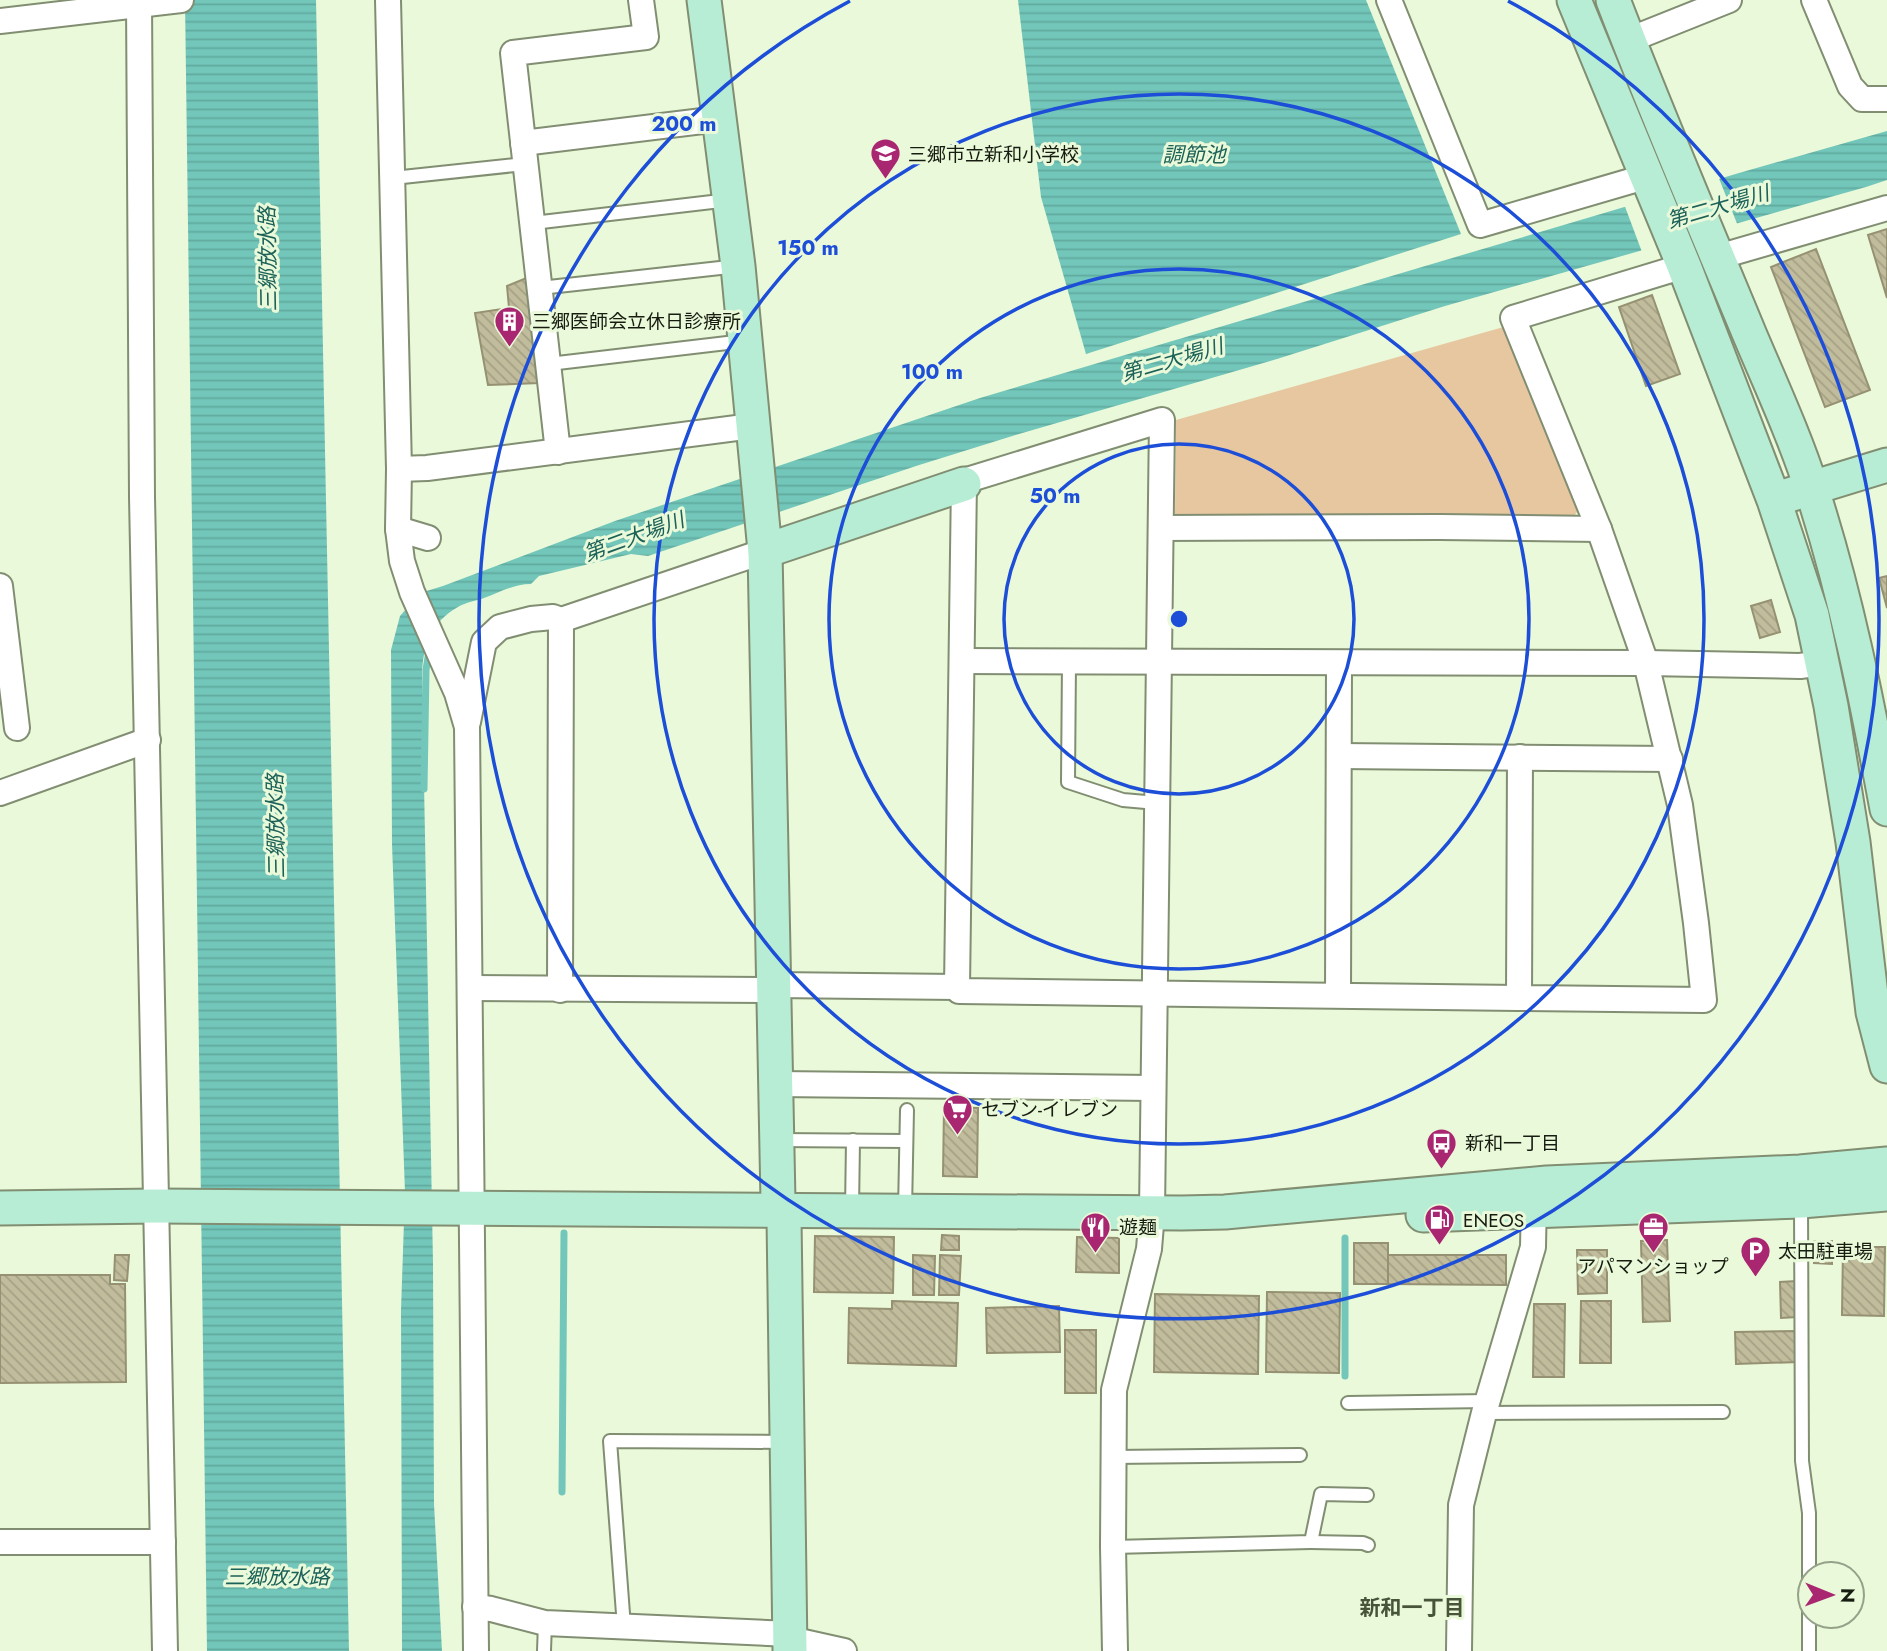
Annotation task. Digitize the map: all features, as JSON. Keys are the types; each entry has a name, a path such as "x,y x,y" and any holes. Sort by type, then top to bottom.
{"street":[{"path":"388,0 399,469 398,529 402,561 412,592 457,694 467,727"},
{"path":"558,452 513,53 646,37 641,0"},
{"path":"704,0 738,266 765,544 778,1201 784,1218 790,1641"},
{"path":"1389,0 1480,225 1662,180"},
{"path":"1574,0 1662,180 1715,251 1811,489 1854,642 1887,809"},
{"path":"1614,0 1629,40 1683,261 1773,500 1812,615 1823,663 1853,842 1873,1012 1887,1066"},
{"path":"1629,40 1729,0"},
{"path":"1814,0 1850,86 1863,99 1887,99"},
{"path":"0,21 174,1"},
{"path":"139,3 141,403 149,923 173,1206 163,1542 165,1651"},
{"path":"524,154 719,119"},
{"path":"1715,251 1887,208"},
{"path":"1115,1651 1114,1390 1149,1249 1152,1212 1155,994 1158,663 1162,420 964,481 959,991 1155,994 1704,1000 1688,864 1670,759 1646,663 1599,529 1513,318 1683,261"},
{"path":"399,469 427,468 752,426"},
{"path":"1773,500 1887,465"},
{"path":"476,1651 467,1209 471,988 466,825 467,727 484,642 500,627 531,619 553,617 561,620 765,544 964,485"},
{"path":"1161,528 1599,529"},
{"path":"398,529 428,538"},
{"path":"0,586 17,728"},
{"path":"560,990 561,620"},
{"path":"962,661 1800,666 1823,663"},
{"path":"1338,995 1339,663"},
{"path":"0,793 148,740"},
{"path":"1339,756 1670,759"},
{"path":"1520,757 1520,998"},
{"path":"471,988 560,990 957,987"},
{"path":"776,1084 1153,1088"},
{"path":"0,1208 173,1206 1224,1212 1293,1217 1534,1198 1887,1164"},
{"path":"1534,1198 1801,1201 1887,1194"},
{"path":"1460,1651 1461,1505 1486,1407 1533,1247 1534,1198"},
{"path":"0,1542 163,1542"},
{"path":"475,1607 545,1623 790,1641 844,1651"}],"lane":[{"path":"393,178 524,154"},
{"path":"533,223 729,200"},
{"path":"540,288 738,266"},
{"path":"549,364 745,341"},
{"path":"1069,662 1068,782 1123,800 1157,803"},
{"path":"905,1210 907,1110"},
{"path":"777,1140 906,1141"},
{"path":"852,1210 853,1140"},
{"path":"1801,1201 1799,1229 1802,1461 1810,1513 1809,1651"},
{"path":"1348,1404 1723,1412"},
{"path":"624,1627 610,1441 787,1442"},
{"path":"1113,1457 1300,1455"},
{"path":"1311,1542 1321,1494 1367,1494"},
{"path":"1113,1547 1311,1542 1363,1542 1368,1545"},
{"path":"544,1651 545,1623"}],"shaded area":[{"path":"1507,326 1580,508 1572,519 1175,514 1176,420"}],"water":[{"name":"三郷放水路","path":"185,0 316,0 349,1651 207,1651"},
{"name":"調節池","path":"1018,0 1366,0 1461,234 1086,354 1041,197"},
{"name":"第二大場川","path":"1887,131 1887,180 1445,306 1277,359 1019,434 648,556 631,554 539,576 531,584 513,587 461,605 441,620 426,645 422,676 433,1263 434,1504 442,1651 402,1651 401,1310 405,1192 392,844 391,650 400,616 420,593 615,521 980,398"}],"pier":[{"path":"1718,176 1738,226 1642,252 1624,204"}],"building":[{"path":"1887,229 1887,298 1868,235"},
{"path":"1816,249 1870,390 1825,407 1771,267"},
{"name":"三郷医師会立休日診療所","path":"529,277 539,383 488,385 475,313 509,308 507,286"},
{"path":"1652,295 1680,374 1646,386 1619,307"},
{"path":"1887,576 1887,608 1879,578"},
{"path":"1771,600 1780,632 1760,638 1751,606"},
{"path":"944,1107 978,1108 977,1177 943,1176"},
{"path":"942,1235 959,1236 959,1250 941,1250"},
{"path":"815,1236 894,1237 893,1293 814,1292"},
{"path":"1077,1237 1119,1238 1119,1273 1076,1272"},
{"path":"1667,1240 1670,1321 1643,1322 1641,1241"},
{"path":"1814,1241 1832,1241 1832,1264 1814,1263"},
{"path":"1354,1243 1388,1243 1388,1284 1354,1284"},
{"path":"1843,1247 1885,1247 1884,1316 1842,1315"},
{"path":"1577,1250 1607,1250 1607,1293 1578,1294"},
{"path":"115,1255 129,1255 127,1281 114,1280"},
{"path":"913,1255 935,1256 934,1295 913,1295"},
{"path":"940,1255 961,1256 959,1295 939,1295"},
{"path":"1388,1255 1506,1255 1506,1285 1388,1284"},
{"path":"0,1275 110,1275 110,1284 125,1284 126,1382 0,1383"},
{"path":"1796,1281 1797,1317 1781,1318 1780,1282"},
{"path":"1267,1292 1340,1293 1339,1373 1266,1372"},
{"path":"1155,1294 1259,1296 1258,1374 1154,1372"},
{"path":"892,1301 958,1303 956,1366 848,1363 849,1308 892,1309"},
{"path":"1581,1301 1611,1301 1611,1363 1580,1363"},
{"path":"1534,1304 1565,1304 1564,1377 1533,1377"},
{"path":"1059,1306 1060,1352 987,1353 986,1308"},
{"path":"1065,1330 1096,1330 1096,1393 1065,1393"},
{"path":"1797,1331 1798,1362 1736,1364 1735,1332"}],"waterway":[{"path":"424,789 426,670 429,651"},
{"path":"562,1492 564,1233"},
{"path":"1345,1238 1345,1376"}],"place":[{"name":"三郷市立新和小学校","path":"885,181"},
{"name":"三郷医師会立休日診療所","path":"509,348"},
{"name":"セブン-イレブン","path":"958,1136"},
{"name":"新和一丁目","path":"1442,1170"},
{"name":"ENEOS","path":"1440,1247"},
{"name":"遊麺","path":"1096,1254"},
{"name":"アパマンショップ","path":"1653,1254"},
{"name":"太田駐車場","path":"1755,1278"}],"district":[{"name":"新和一丁目","path":"1412,1608"}]}
